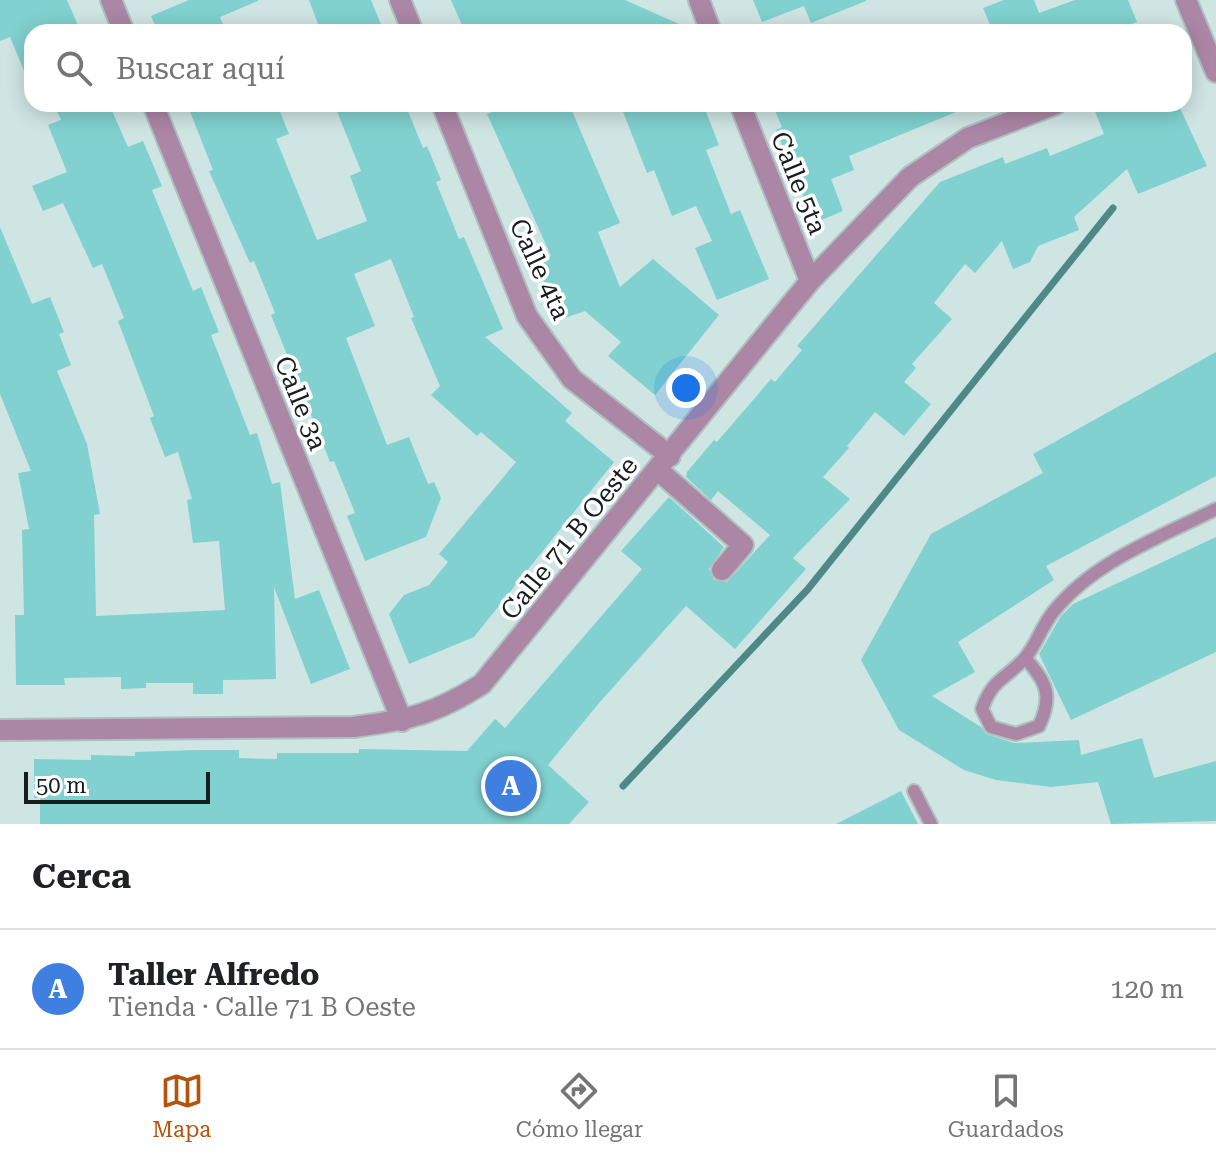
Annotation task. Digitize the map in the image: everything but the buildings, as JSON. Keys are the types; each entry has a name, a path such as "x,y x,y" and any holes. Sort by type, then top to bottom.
{"street":[{"path":"111,0 121,24"},
{"path":"400,0 410,24"},
{"path":"699,0 708,24"},
{"path":"1186,0 1216,72"},
{"name":"Calle 3a","path":"156,112 402,721"},
{"name":"Calle 4ta","path":"445,112 527,316 572,379 664,463 743,545 722,570"},
{"name":"Calle 5ta","path":"743,112 810,281"},
{"name":"Calle 71 B Oeste","path":"0,730 353,727 402,721 443,709 482,684 810,281 910,177 968,138 1035,112"}],"lane":[{"path":"1025,658 1041,676 1049,705 1039,726 1016,734 991,727 982,709 989,688 1025,658 1052,612 1106,565 1216,509"},
{"path":"914,791 931,824"}],"waterway":[{"path":"623,786 808,589 1113,208"}],"place":[{"name":"Taller Alfredo","path":"511,786"}]}
